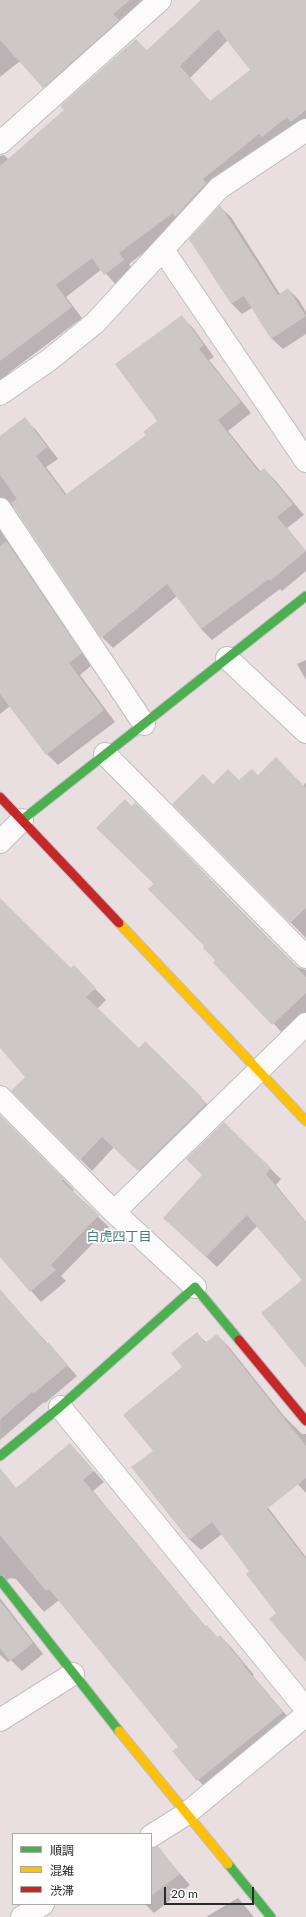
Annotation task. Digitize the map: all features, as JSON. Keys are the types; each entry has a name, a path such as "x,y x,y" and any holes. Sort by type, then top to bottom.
{"street":[{"path":"0,143 160,0"},
{"path":"0,394 49,360 95,323 219,188 306,130"},
{"path":"163,250 306,461"},
{"path":"0,509 144,724"},
{"path":"0,842 22,820 306,596"},
{"path":"227,658 304,727"},
{"path":"105,754 306,957"},
{"path":"0,797 306,1121"},
{"path":"114,1212 306,1024"},
{"path":"0,1097 114,1212 195,1287 306,1421"},
{"path":"0,1456 60,1407 195,1287"},
{"path":"60,1407 306,1709"},
{"path":"0,1580 73,1674 271,1917"},
{"path":"0,1720 73,1674"},
{"path":"152,1835 186,1814 306,1716"},
{"path":"22,1917 41,1905"}],"building":[{"path":"0,0 130,0 113,14 119,20 43,88 0,40"},
{"path":"201,0 306,0 306,110 291,122 287,117 262,137 259,134 203,179 206,183 175,217 173,213 119,253 124,260 104,275 92,258 56,285 72,307 0,361 0,166 64,110 60,106 136,39 147,50","holes":["218,29 250,70 210,101 180,66"]},
{"path":"220,205 278,295 288,288 306,316 271,339 244,296 231,304 189,239"},
{"path":"182,315 204,345 199,349 241,402 218,420 259,472 264,468 293,504 277,517 306,551 270,581 269,579 201,629 167,584 101,638 11,503 17,499 0,475 0,436 25,417 47,447 36,456 65,495 146,435 143,432 157,421 115,364"},
{"path":"6,541 82,653 69,663 104,710 46,755 0,694 0,546"},
{"path":"276,757 306,788 306,908 290,923 172,804 203,774 213,784 228,769 239,780 252,769 258,775"},
{"path":"125,799 132,806 135,802 306,977 306,993 272,1025 213,963 215,960 203,948 204,946 148,889 154,884 96,828"},
{"path":"0,898 71,968 74,965 96,988 86,997 139,1048 145,1041 202,1097 200,1098 206,1104 138,1171 102,1137 80,1160 11,1091 25,1077 0,1048"},
{"path":"0,1115 64,1179 62,1181 99,1215 51,1265 56,1270 30,1292 0,1257"},
{"path":"224,1122 271,1168 266,1174 306,1223 306,1368 261,1313 302,1280 247,1215 206,1257 163,1218 202,1175 186,1159"},
{"path":"0,1289 47,1344 48,1342 68,1365 34,1393 32,1392 0,1420"},
{"path":"197,1332 205,1343 217,1334 306,1446 306,1478 267,1509 306,1559 306,1662 269,1619 276,1613 246,1574 249,1571 212,1522 189,1540 131,1467 153,1451 123,1415 182,1367 171,1353"},
{"path":"70,1443 94,1471 83,1480 205,1626 207,1625 217,1637 220,1635 283,1712 197,1781 172,1751 178,1747 49,1589 46,1591 0,1535 0,1468 16,1488"},
{"path":"0,1601 33,1643 10,1661 0,1648"},
{"path":"158,1846 180,1874 152,1895 152,1848"}],"traffic: fast":[{"path":"22,820 306,596"},
{"path":"0,1456 60,1407 195,1287 239,1340"},
{"path":"0,1580 119,1731"},
{"path":"228,1864 271,1917"}],"traffic: slow":[{"path":"119,923 306,1121"},
{"path":"119,1731 228,1864"}],"traffic: jam":[{"path":"0,797 119,923"},
{"path":"239,1340 306,1421"}],"district":[{"name":"白虎四丁目","path":"119,1237"}]}
